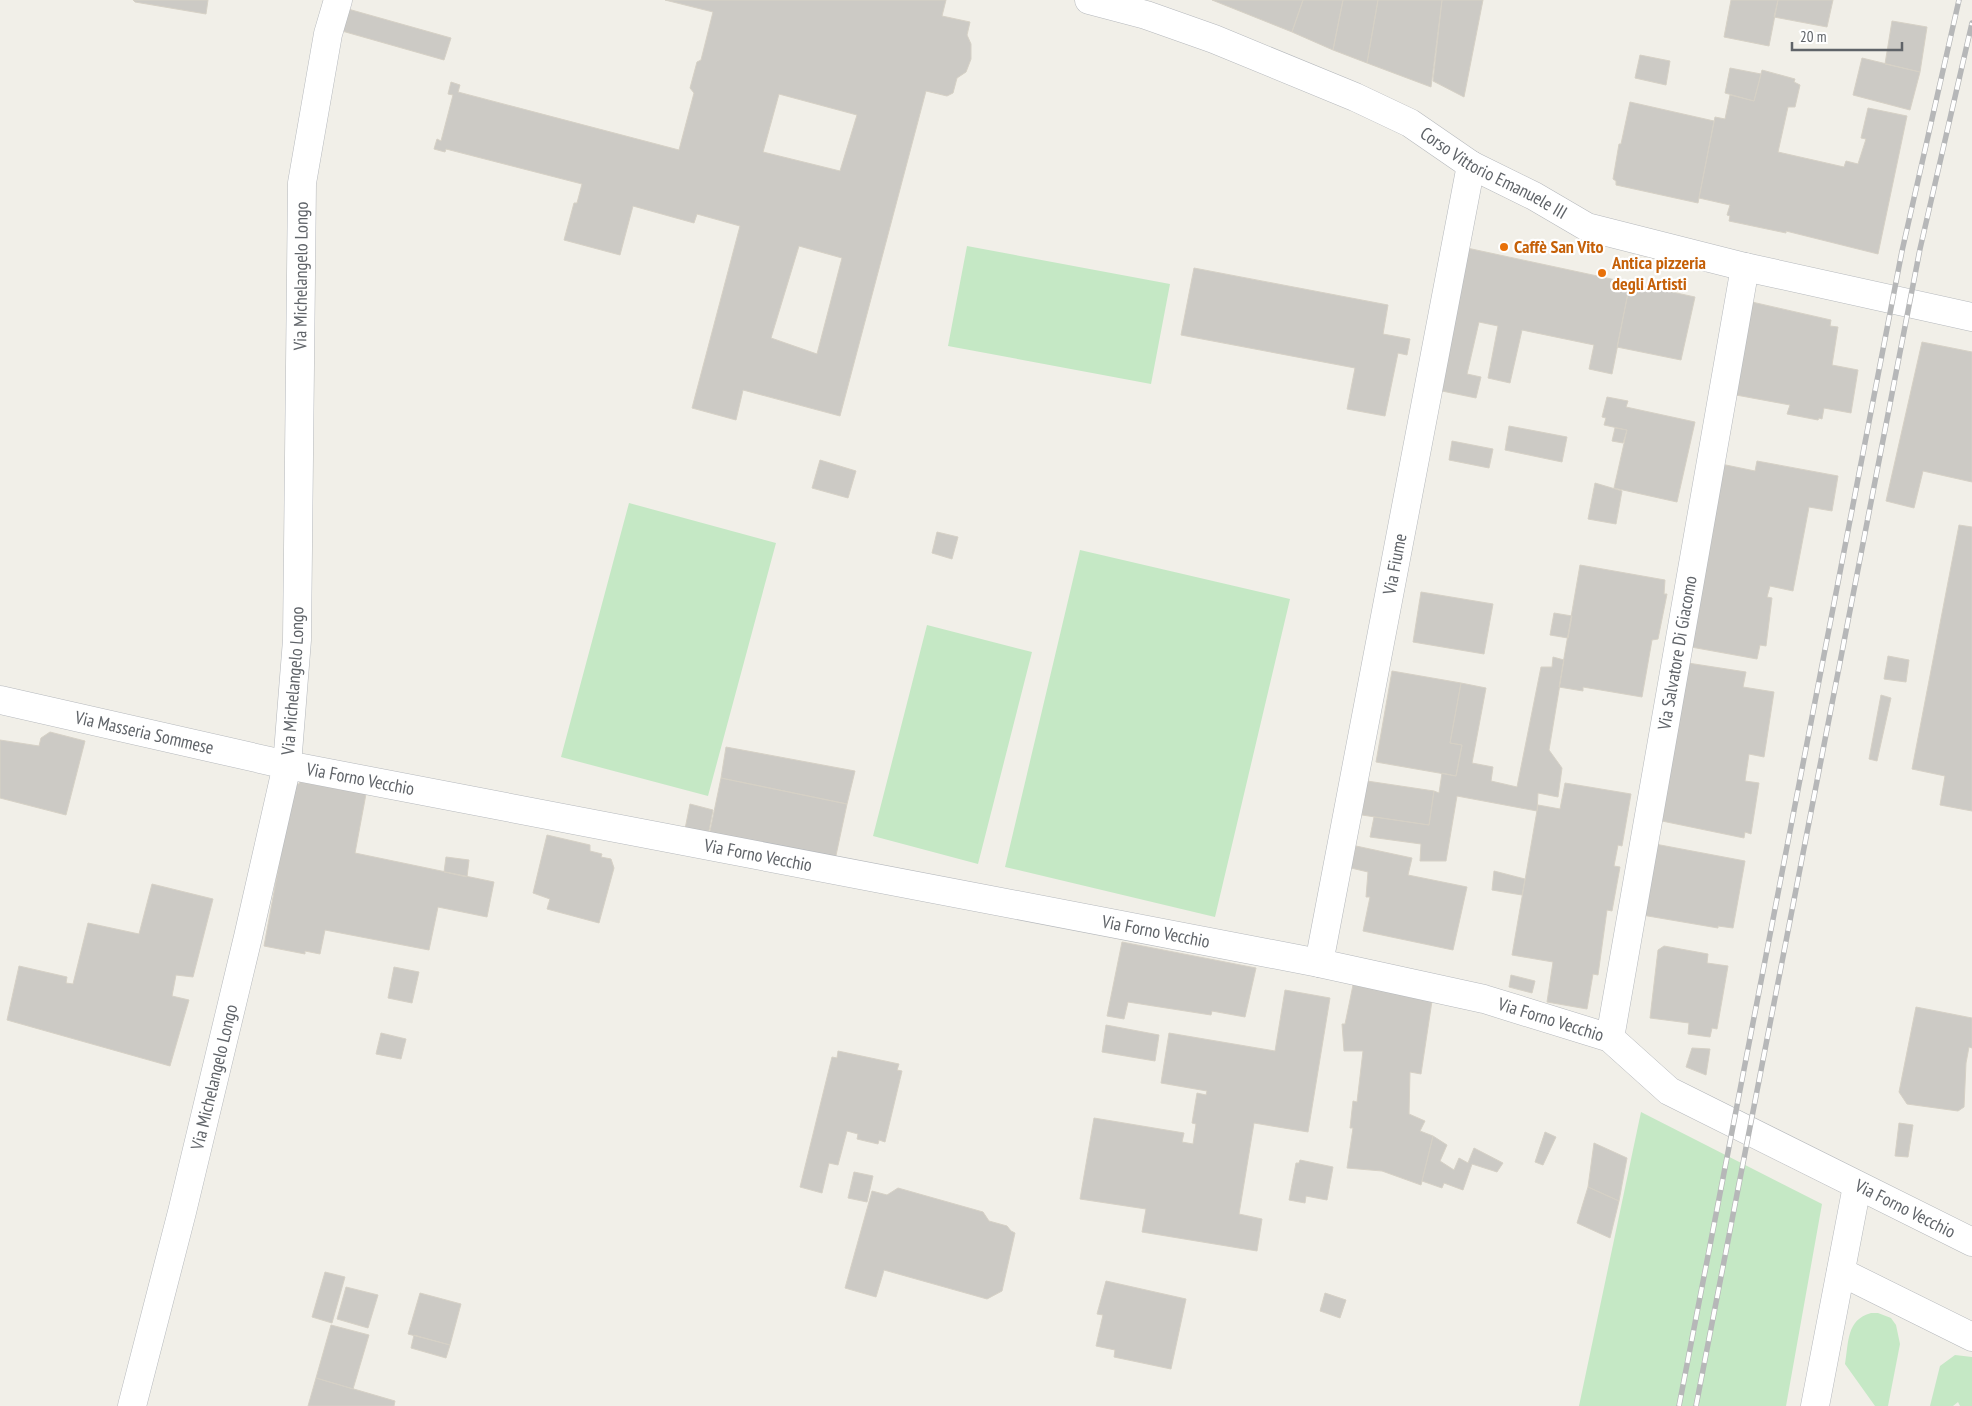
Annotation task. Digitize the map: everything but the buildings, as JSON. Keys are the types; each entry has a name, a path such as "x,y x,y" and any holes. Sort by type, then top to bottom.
{"street":[{"name":"Via Michelangelo Longo","path":"136,1403 248,937 287,765 297,640 302,183 328,34 338,0"},
{"name":"Corso Vittorio Emanuele III","path":"1090,0 1168,11 1290,69 1356,97 1427,133 1471,165 1534,196 1587,226 1744,267 1972,317"},
{"name":"Via Fiume","path":"1319,962 1471,165"},
{"name":"Via Salvatore Di Giacomo","path":"1610,1038 1744,267"},
{"name":"Via Masseria Sommese","path":"0,700 287,765"},
{"name":"Via Forno Vecchio","path":"287,765 1319,962 1484,999 1610,1038 1669,1091 1972,1242"},
{"path":"1815,1406 1857,1186"},
{"path":"1841,1272 1972,1337"}],"green space":[{"path":"967,246 1170,284 1151,384 948,346"},
{"path":"629,503 776,543 708,796 561,757"},
{"path":"1080,550 1290,599 1215,917 1005,867"},
{"path":"927,625 1032,652 978,864 873,836"},
{"path":"1641,1112 1822,1204 1786,1406 1579,1406"},
{"path":"1878,1313 1891,1318 1896,1325 1900,1344 1888,1406 1875,1406 1845,1364 1848,1340 1853,1326 1863,1316"},
{"path":"1955,1355 1972,1357 1972,1406 1960,1406 1958,1402 1953,1406 1930,1406 1940,1366"}],"railway":[{"path":"1679,1406 1902,251 1959,0"},
{"path":"1696,1406 1920,249 1972,23"}],"place":[{"name":"Caffè San Vito","path":"1504,247"},
{"name":"Antica pizzeria degli Artisti","path":"1602,273"}]}
